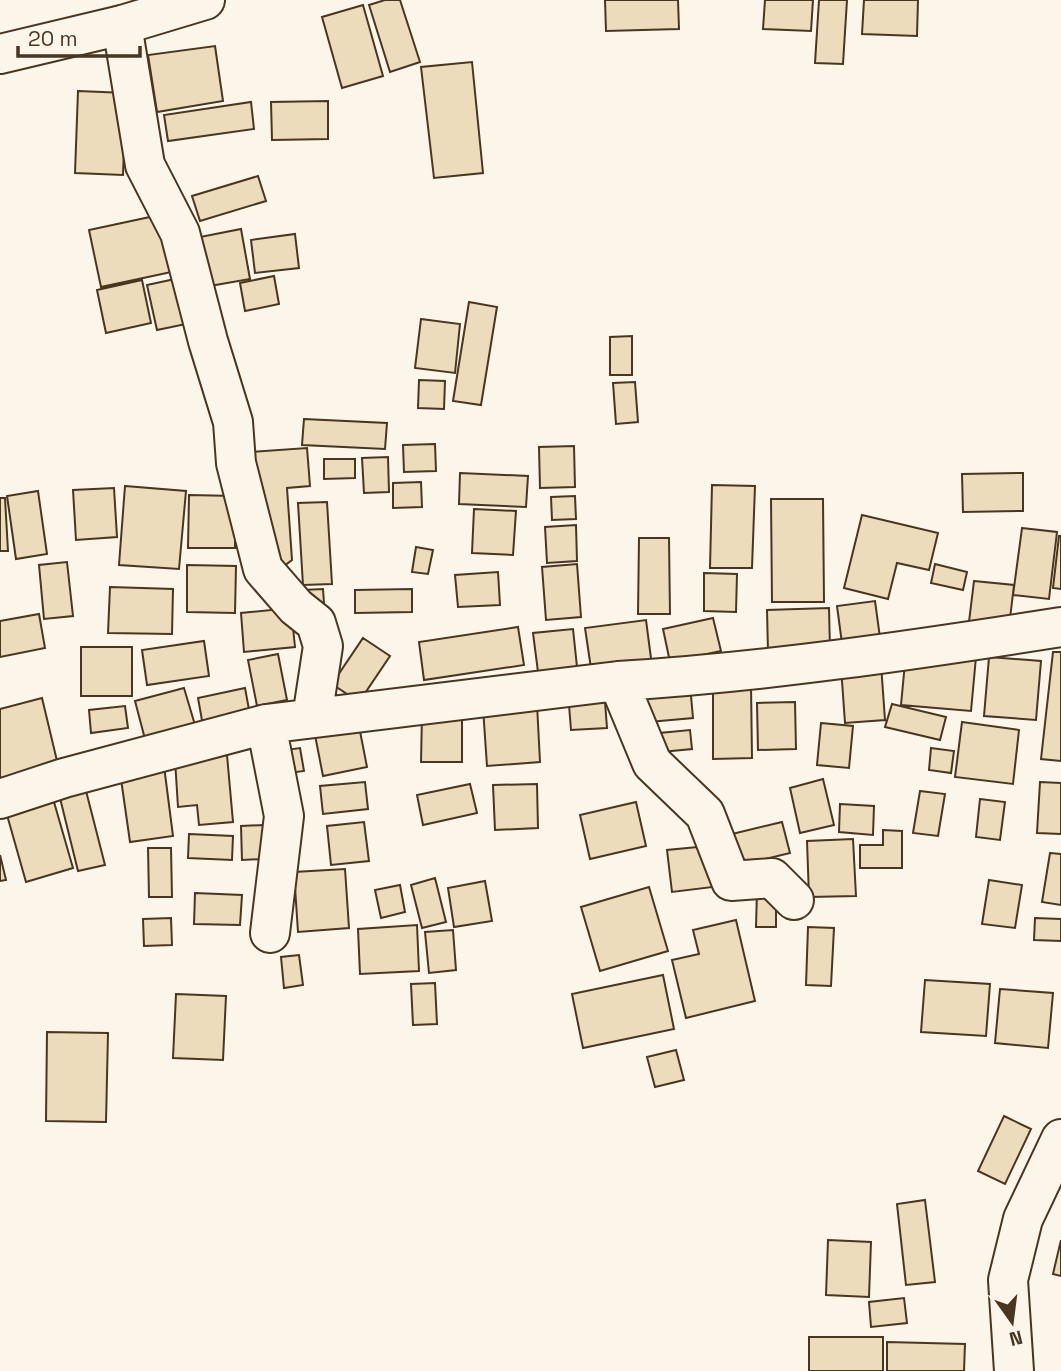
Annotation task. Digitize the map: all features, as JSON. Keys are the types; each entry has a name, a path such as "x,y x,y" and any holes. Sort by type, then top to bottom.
{"street":[{"path":"0,54 122,25 205,0"},
{"path":"122,25 145,164 180,233 208,341 233,422 236,463 263,569 296,607 316,623 323,646 312,718"},
{"path":"0,799 64,778 266,724 618,681 675,678 887,654 1061,627"},
{"path":"618,681 652,764 705,814 731,881 772,878 794,900"},
{"path":"266,724 284,816 270,933"},
{"path":"1014,1371 1008,1280 1023,1219 1061,1139"}],"building":[{"path":"385,0 400,0 420,62 390,72 369,5"},
{"path":"605,0 678,0 679,29 606,31"},
{"path":"765,0 813,0 811,31 763,29"},
{"path":"819,0 847,0 843,64 815,63"},
{"path":"864,0 918,0 917,36 862,34"},
{"path":"363,5 383,76 342,88 322,17"},
{"path":"215,46 223,101 157,112 148,55"},
{"path":"472,62 483,173 434,178 421,67"},
{"path":"78,91 126,93 123,175 75,173"},
{"path":"328,101 328,139 272,140 271,102"},
{"path":"251,102 254,129 168,141 164,115"},
{"path":"258,176 266,201 200,221 192,196"},
{"path":"164,214 176,271 101,287 89,230"},
{"path":"241,229 250,279 204,287 195,238"},
{"path":"295,234 299,268 255,273 251,240"},
{"path":"274,276 279,304 245,311 240,283"},
{"path":"175,279 186,324 157,330 147,285"},
{"path":"142,280 151,323 106,333 97,290"},
{"path":"469,302 497,307 481,405 453,401"},
{"path":"421,319 460,324 455,373 415,368"},
{"path":"632,336 632,375 610,375 610,337"},
{"path":"419,380 445,381 444,409 418,408"},
{"path":"635,382 638,422 616,424 613,383"},
{"path":"304,419 387,423 385,449 302,445"},
{"path":"435,444 436,471 404,472 403,445"},
{"path":"574,446 575,487 540,488 539,447"},
{"path":"307,448 310,486 287,488 292,560 276,572 252,452"},
{"path":"388,457 389,492 364,493 362,458"},
{"path":"324,459 355,459 355,478 324,479"},
{"path":"460,473 528,476 526,507 459,504"},
{"path":"1023,473 1023,511 963,512 962,474"},
{"path":"421,482 422,507 393,508 393,483"},
{"path":"712,485 755,486 752,568 710,568"},
{"path":"125,486 186,491 179,569 119,565"},
{"path":"114,488 117,537 76,540 73,490"},
{"path":"38,491 47,554 16,559 7,496"},
{"path":"189,495 235,496 235,548 188,548"},
{"path":"575,496 576,519 552,520 551,497"},
{"path":"0,498 5,498 8,551 0,551"},
{"path":"771,499 823,499 824,602 772,602"},
{"path":"327,502 332,584 303,585 298,503"},
{"path":"474,509 516,511 513,555 472,553"},
{"path":"862,515 938,533 929,570 897,563 888,599 844,588"},
{"path":"576,525 577,561 547,563 545,527"},
{"path":"1022,528 1057,532 1049,599 1013,595"},
{"path":"1061,536 1061,589 1053,588"},
{"path":"639,538 669,538 670,614 638,614"},
{"path":"416,547 433,550 428,574 412,572"},
{"path":"67,562 73,616 44,619 39,565"},
{"path":"577,564 581,617 546,620 542,567"},
{"path":"935,564 967,572 963,590 931,583"},
{"path":"187,565 236,566 235,613 187,612"},
{"path":"498,572 500,605 458,607 455,575"},
{"path":"704,573 737,574 736,612 704,611"},
{"path":"974,581 1014,585 1009,627 969,622"},
{"path":"110,587 173,589 172,634 108,633"},
{"path":"323,589 324,603 304,605 303,590"},
{"path":"412,589 412,612 355,613 355,590"},
{"path":"875,601 881,645 843,651 837,606"},
{"path":"291,608 295,647 244,652 241,613"},
{"path":"829,608 830,650 768,652 767,610"},
{"path":"39,614 45,648 0,657 0,621"},
{"path":"713,618 721,651 670,662 663,629"},
{"path":"646,620 652,666 592,675 585,628"},
{"path":"518,627 524,665 424,680 419,642"},
{"path":"573,629 577,667 538,672 533,633"},
{"path":"363,638 390,656 359,702 332,684"},
{"path":"204,641 209,676 147,685 142,650"},
{"path":"81,647 132,647 132,696 81,696"},
{"path":"906,652 976,657 971,711 901,705"},
{"path":"1053,652 1061,652 1061,761 1041,759"},
{"path":"278,654 287,700 257,706 248,660"},
{"path":"989,657 1041,661 1036,720 984,716"},
{"path":"881,664 885,720 845,723 841,667"},
{"path":"690,685 693,718 638,723 634,690"},
{"path":"713,685 751,685 752,758 713,759"},
{"path":"184,688 195,725 145,739 135,701"},
{"path":"245,688 250,715 203,726 198,698"},
{"path":"42,698 58,765 0,778 0,709"},
{"path":"605,702 607,728 571,730 569,705"},
{"path":"795,702 796,749 758,750 757,703"},
{"path":"537,704 540,762 487,766 483,708"},
{"path":"892,704 946,717 940,740 885,727"},
{"path":"125,706 128,728 91,733 89,710"},
{"path":"422,715 462,716 462,762 421,762"},
{"path":"358,721 367,767 323,776 314,730"},
{"path":"962,722 1019,730 1013,784 955,777"},
{"path":"821,723 853,726 849,768 817,765"},
{"path":"690,730 692,749 651,753 649,734"},
{"path":"300,748 304,771 282,774 278,751"},
{"path":"931,748 954,751 951,773 929,770"},
{"path":"227,755 233,822 199,825 197,805 178,807 175,760"},
{"path":"164,766 173,836 130,842 120,772"},
{"path":"823,779 834,825 800,833 790,788"},
{"path":"365,782 368,809 323,814 320,786"},
{"path":"1040,782 1061,783 1061,834 1037,833"},
{"path":"470,784 477,813 423,825 417,795"},
{"path":"537,784 538,828 495,830 493,785"},
{"path":"85,787 105,865 78,871 59,794"},
{"path":"920,791 945,794 938,836 913,833"},
{"path":"980,799 1005,802 1000,840 976,837"},
{"path":"54,802 73,868 26,882 7,815"},
{"path":"636,802 646,846 590,859 580,815"},
{"path":"840,804 874,806 873,835 839,832"},
{"path":"364,822 369,861 331,865 327,826"},
{"path":"782,822 790,853 740,865 732,834"},
{"path":"263,825 264,859 242,860 241,826"},
{"path":"883,830 902,831 902,868 860,868 860,845 883,845"},
{"path":"189,834 233,836 232,860 188,858"},
{"path":"853,839 856,896 809,897 807,841"},
{"path":"708,846 713,887 672,892 667,850"},
{"path":"148,848 171,848 172,897 149,897"},
{"path":"1050,853 1061,854 1061,905 1042,902"},
{"path":"0,855 6,880 0,881"},
{"path":"345,869 349,928 298,932 294,872"},
{"path":"435,878 446,922 422,928 411,885"},
{"path":"989,880 1022,885 1015,928 982,924"},
{"path":"485,881 492,921 454,927 448,888"},
{"path":"400,885 405,912 381,918 375,890"},
{"path":"649,887 668,951 600,971 581,907"},
{"path":"757,890 776,891 776,927 756,927"},
{"path":"195,893 242,895 240,925 194,924"},
{"path":"171,918 172,945 144,946 143,919"},
{"path":"1035,918 1061,919 1061,941 1034,940"},
{"path":"736,920 755,1001 686,1018 672,960 699,954 693,930"},
{"path":"417,925 419,971 360,974 358,929"},
{"path":"808,927 834,928 831,986 806,985"},
{"path":"453,930 456,970 429,973 425,932"},
{"path":"299,955 303,985 284,988 281,957"},
{"path":"663,975 674,1029 583,1048 572,994"},
{"path":"925,980 990,984 986,1036 921,1032"},
{"path":"435,983 437,1024 413,1025 411,984"},
{"path":"1000,989 1053,993 1048,1048 995,1043"},
{"path":"176,994 226,996 223,1060 173,1058"},
{"path":"47,1032 108,1033 106,1122 46,1121"},
{"path":"676,1050 684,1080 655,1087 647,1057"},
{"path":"1004,1116 1031,1129 1005,1184 978,1171"},
{"path":"925,1200 935,1282 906,1285 897,1204"},
{"path":"828,1240 871,1242 869,1297 826,1295"},
{"path":"1061,1240 1061,1276 1053,1274"},
{"path":"904,1298 907,1323 871,1327 869,1302"},
{"path":"809,1337 883,1337 883,1371 809,1371"},
{"path":"887,1342 965,1344 964,1371 887,1371"}]}
